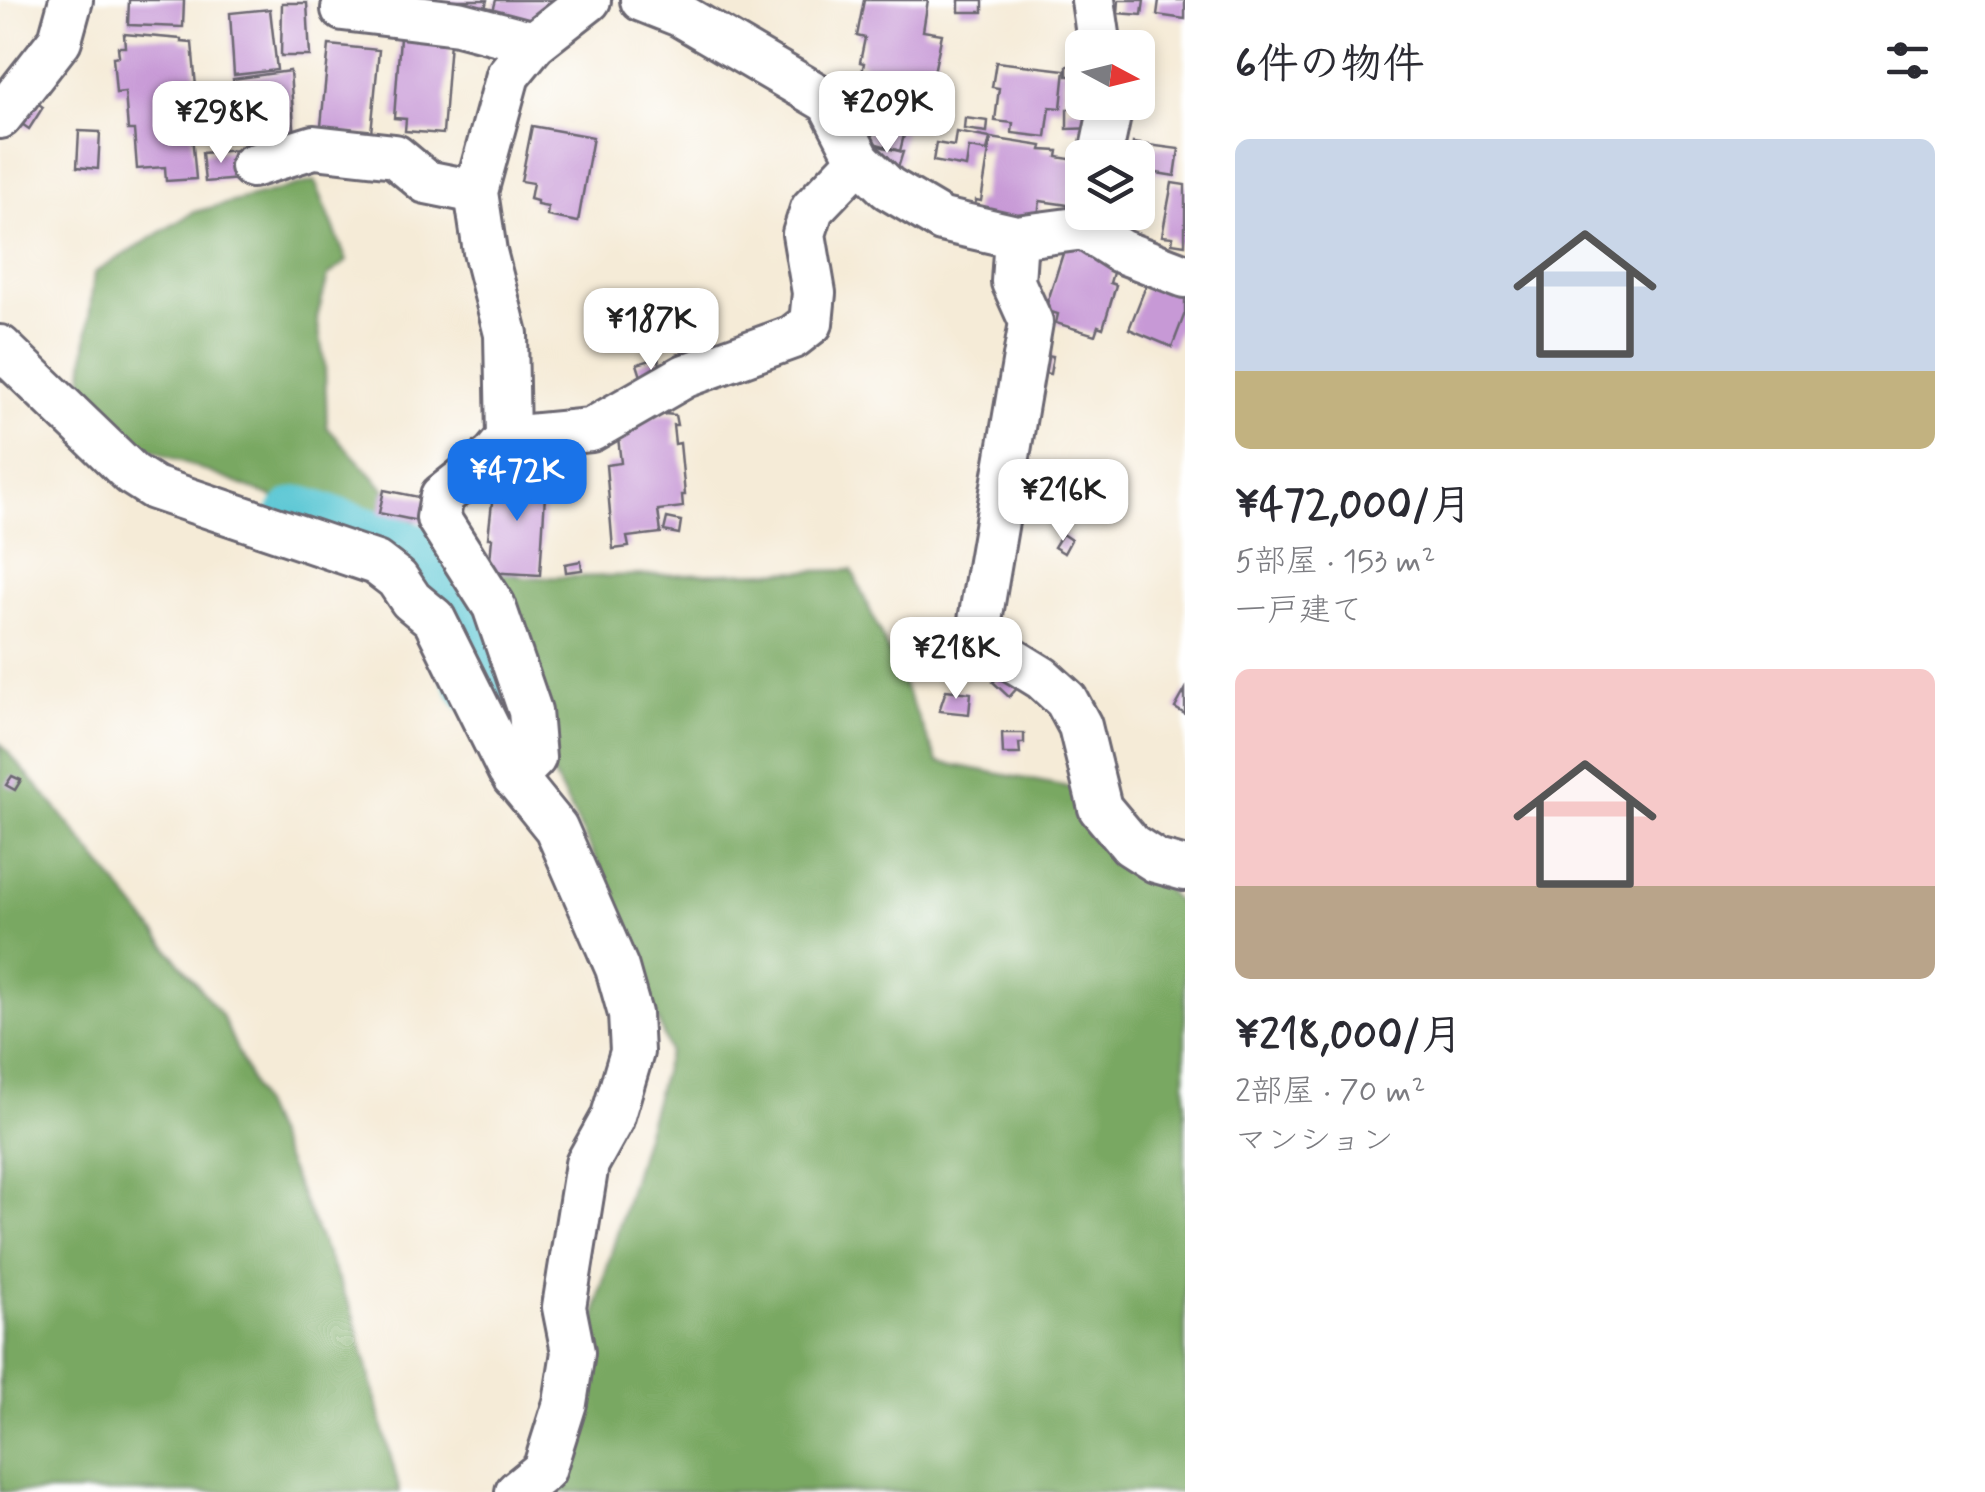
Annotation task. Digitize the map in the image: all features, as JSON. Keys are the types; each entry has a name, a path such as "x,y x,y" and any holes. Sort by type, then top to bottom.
{"street":[{"path":"0,117 60,40 71,0"},
{"path":"514,778 534,758 530,711 494,606 438,518 442,496 494,456 508,438 506,334 484,252 476,192 508,75 534,43 588,0"},
{"path":"642,0 680,15 830,102 859,160 888,188 942,220 1016,237 1065,225"},
{"path":"1093,0 1097,30"},
{"path":"343,8 458,23 534,43"},
{"path":"252,166 314,147 395,156 426,182 476,192"},
{"path":"508,438 591,430 685,376 793,337 812,323 814,294 804,234 812,209 859,160"},
{"path":"1097,230 1120,250 1185,276"},
{"path":"1016,237 1013,282 1031,322 977,638 1042,678 1066,700 1080,726 1100,808 1131,845 1156,861 1185,868"},
{"path":"0,347 132,474 154,488 376,563 397,579 411,600 434,620 514,778 556,828 617,968 630,1014 632,1052 612,1118 587,1164 564,1307 572,1352 565,1403 544,1470 517,1492"}],"green space":[{"path":"315,181 347,261 328,276 317,318 325,367 327,427 443,552 525,578 852,570 938,762 1073,788 1185,910 1185,1492 536,1492 569,1482 600,1292 669,1051 611,889 507,683 382,540 78,421 94,273 194,212"},
{"path":"0,743 222,1016 354,1316 400,1492 0,1492"}],"building":[{"path":"129,0 184,0 183,27 128,25"},
{"path":"449,0 487,0 482,21 446,14"},
{"path":"496,0 571,0 532,23 490,22"},
{"path":"864,0 928,0 923,31 942,34 933,77 900,71 891,118 847,109 853,76 861,78 864,63 860,62 865,38 857,36"},
{"path":"959,0 983,0 983,12 959,12"},
{"path":"1119,0 1144,0 1142,15 1118,13"},
{"path":"1159,0 1185,0 1185,19 1157,15"},
{"path":"282,3 307,3 310,56 281,56"},
{"path":"270,9 277,70 234,75 230,13"},
{"path":"401,24 451,28 443,134 405,131 406,119 394,118"},
{"path":"124,34 192,43 200,131 192,135 196,179 166,181 165,167 137,169 134,130 128,130 125,92 116,93 113,57 119,56 118,47 125,47"},
{"path":"329,45 379,50 371,133 320,136"},
{"path":"996,62 1065,70 1061,108 1050,107 1046,137 1012,133 1013,123 995,121 999,88 992,87"},
{"path":"290,71 295,140 247,145 245,129 239,130 233,79"},
{"path":"224,92 225,104 211,105 210,93"},
{"path":"33,100 43,107 29,129 19,122"},
{"path":"965,118 988,121 987,132 964,129"},
{"path":"1067,120 1096,120 1097,128 1067,129"},
{"path":"869,121 905,131 900,151 864,140"},
{"path":"532,126 593,137 578,222 547,216 548,207 530,199 533,183 521,181"},
{"path":"79,131 100,132 98,169 77,167"},
{"path":"956,132 990,138 987,151 969,148 966,167 933,161 936,143 954,146"},
{"path":"991,138 1042,146 1041,150 1058,151 1057,157 1065,158 1065,205 1040,201 1037,223 973,217 976,200 981,201"},
{"path":"875,145 903,152 898,168 872,161"},
{"path":"1155,146 1179,149 1175,176 1155,173"},
{"path":"238,150 240,179 205,182 202,153"},
{"path":"1172,183 1185,185 1185,245 1172,243 1173,237 1162,236"},
{"path":"1072,242 1117,259 1110,283 1116,285 1103,328 1098,326 1095,335 1056,323 1058,314 1045,310 1065,247"},
{"path":"1149,278 1185,292 1185,313 1172,347 1129,329"},
{"path":"1029,352 1053,356 1050,374 1027,370"},
{"path":"658,358 666,383 645,389 637,364"},
{"path":"675,415 675,444 680,443 685,495 683,507 658,510 661,533 627,537 629,547 613,549 606,465 621,463 616,420"},
{"path":"518,473 534,473 534,478 546,479 540,575 489,572 492,538 488,538 495,476 517,477"},
{"path":"384,490 428,499 423,522 379,513"},
{"path":"667,518 681,521 679,534 664,531"},
{"path":"1062,534 1071,540 1064,553 1054,547"},
{"path":"581,561 582,570 566,572 565,564"},
{"path":"1006,669 1021,684 1009,697 993,682"},
{"path":"946,690 971,693 969,714 939,711"},
{"path":"1185,690 1185,714 1175,708"},
{"path":"1002,733 1024,733 1024,743 1019,743 1020,754 1003,754"},
{"path":"12,776 21,780 15,790 6,785"}],"waterway":[{"path":"300,521 416,559 431,577 480,681"}]}
